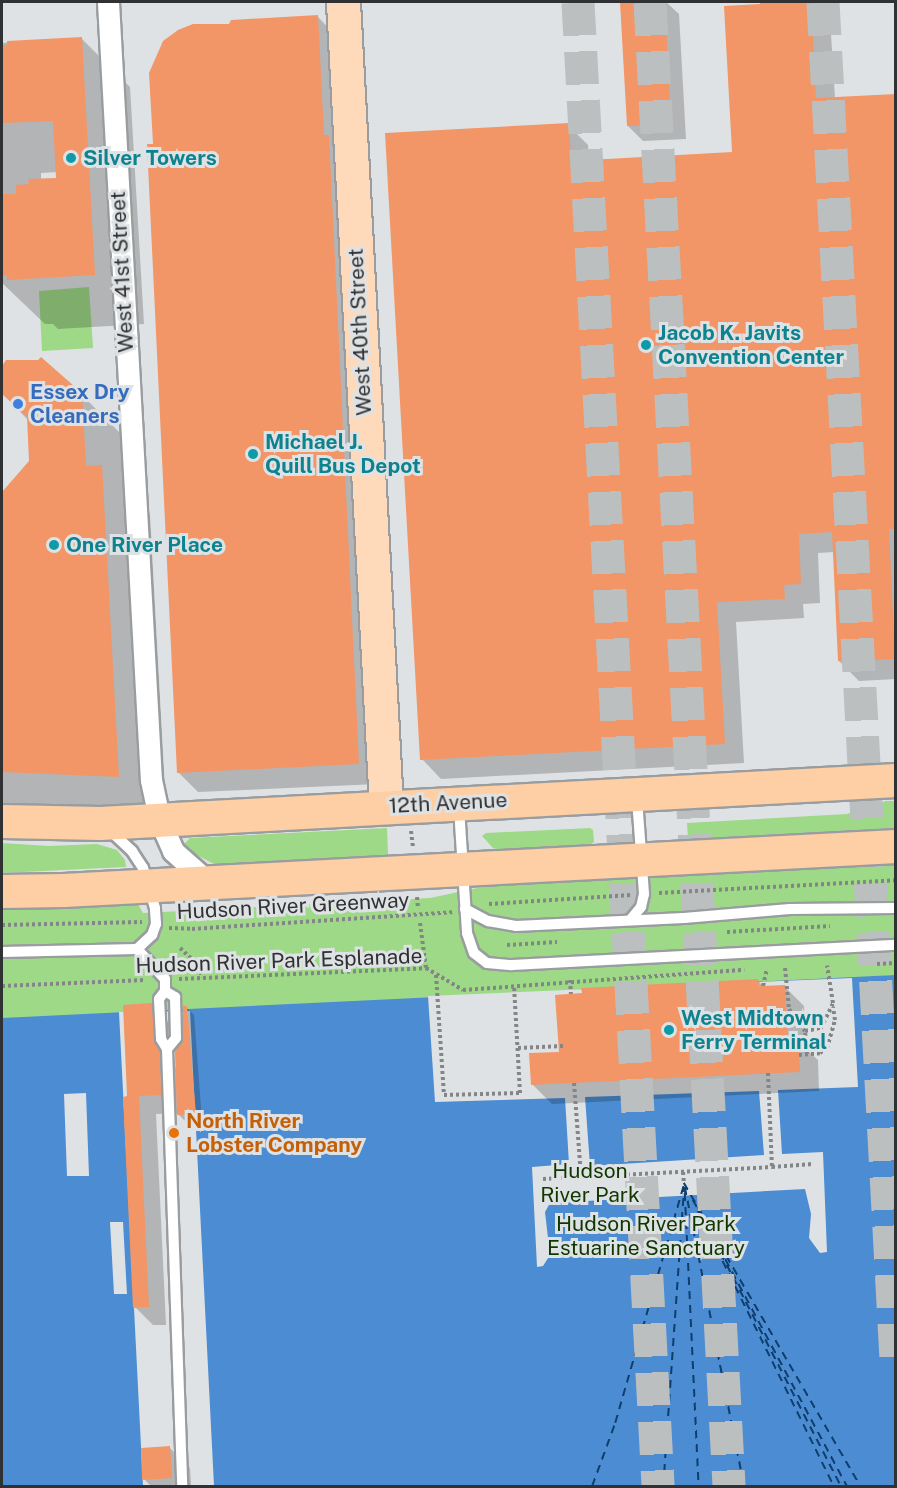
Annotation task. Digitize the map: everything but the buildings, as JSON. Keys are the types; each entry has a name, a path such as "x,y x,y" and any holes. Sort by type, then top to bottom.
{"highway":[{"name":"12th Avenue","path":"2,821 100,823 159,819 398,816 459,802 896,780"},
{"path":"2,891 63,890 896,846"}],"main road":[{"name":"West 40th Street","path":"343,2 398,816"}],"street":[{"name":"West 41st Street","path":"108,2 151,780 159,819 173,851 208,882"}],"lane":[{"path":"631,919 643,901 637,792"},
{"path":"459,802 467,933 474,953 480,959 494,964 896,945"},
{"path":"2,952 137,949 152,935 156,924 149,884 132,851 100,823"},
{"path":"465,909 488,921 516,926 790,909 896,908"},
{"path":"137,949 165,979 165,991 175,997 176,1038 167,1049 182,1486"}],"path":[{"path":"398,816 413,855"},
{"path":"663,893 896,880"},
{"path":"494,903 622,895"},
{"path":"417,899 418,908"},
{"name":"Hudson River Greenway","path":"2,925 135,921 186,929 442,915"},
{"path":"420,923 426,968"},
{"path":"719,932 836,926"},
{"path":"180,948 194,961 203,977"},
{"path":"799,1055 820,1053 827,1048 835,1020 827,965"},
{"name":"Hudson River Park Esplanade","path":"2,986 426,968 463,990 767,969 763,986"},
{"path":"786,968 789,1009 795,1021 805,1031 807,1054"},
{"path":"436,974 444,1095 520,1093 514,986"},
{"path":"568,974 571,994"},
{"path":"805,1031 821,1028 833,1003"},
{"path":"518,1048 563,1046"},
{"path":"768,1073 772,1167"},
{"path":"574,1083 581,1177"},
{"path":"543,1179 813,1164"},
{"path":"683,1172 684,1183"}],"green space":[{"path":"89,287 93,348 42,351 39,291"},
{"path":"886,801 895,801 895,828 688,839 687,823 847,814"},
{"path":"387,828 388,855 214,864 187,850 184,844 190,838"},
{"path":"590,828 593,830 594,842 590,845 499,850 493,848 482,836 486,833"},
{"path":"2,843 49,846 97,844 117,850 125,860 126,867 2,873"},
{"name":"Hudson River Park","path":"895,863 895,975 880,976 896,1207 895,1486 2,1486 2,908 41,909 138,904 143,913 430,898 492,885"}],"water":[{"name":"Hudson River Park","path":"895,975 895,1486 2,1486 2,1018"}],"pier":[{"path":"852,978 858,1087 778,1090 782,1154 823,1152 827,1252 820,1253 809,1238 811,1214 805,1189 550,1203 545,1212 550,1255 543,1266 537,1267 532,1167 569,1164 565,1098 435,1102 428,996","holes":["759,1091 764,1155 590,1166 585,1097"]},
{"path":"190,1011 214,1486 143,1486 119,1012"},
{"path":"86,1093 89,1176 67,1176 64,1094"},
{"path":"110,1222 123,1222 127,1294 114,1294"}],"ferry route":[{"path":"684,1183 860,1486"},
{"path":"592,1486 615,1423 684,1184"},
{"path":"685,1187 744,1486"},
{"path":"663,1486 684,1188"},
{"path":"685,1193 699,1486"},
{"path":"693,1200 698,1209"},
{"path":"699,1210 847,1486"},
{"path":"698,1211 834,1486"},
{"path":"714,1240 841,1486"}],"tunnel":[{"path":"578,2 658,1486"},
{"path":"650,2 729,1486"},
{"path":"823,2 896,1357"}],"place":[{"name":"Silver Towers","path":"71,158"},
{"name":"Jacob K. Javits Convention Center","path":"646,345"},
{"name":"Essex Dry Cleaners","path":"18,404"},
{"name":"Michael J. Quill Bus Depot","path":"253,454"},
{"name":"One River Place","path":"54,545"},
{"name":"West Midtown Ferry Terminal","path":"669,1030"},
{"name":"North River Lobster Company","path":"174,1133"}],"park label":[{"name":"Hudson River Park Estuarine Sanctuary","path":"646,1236"}]}
